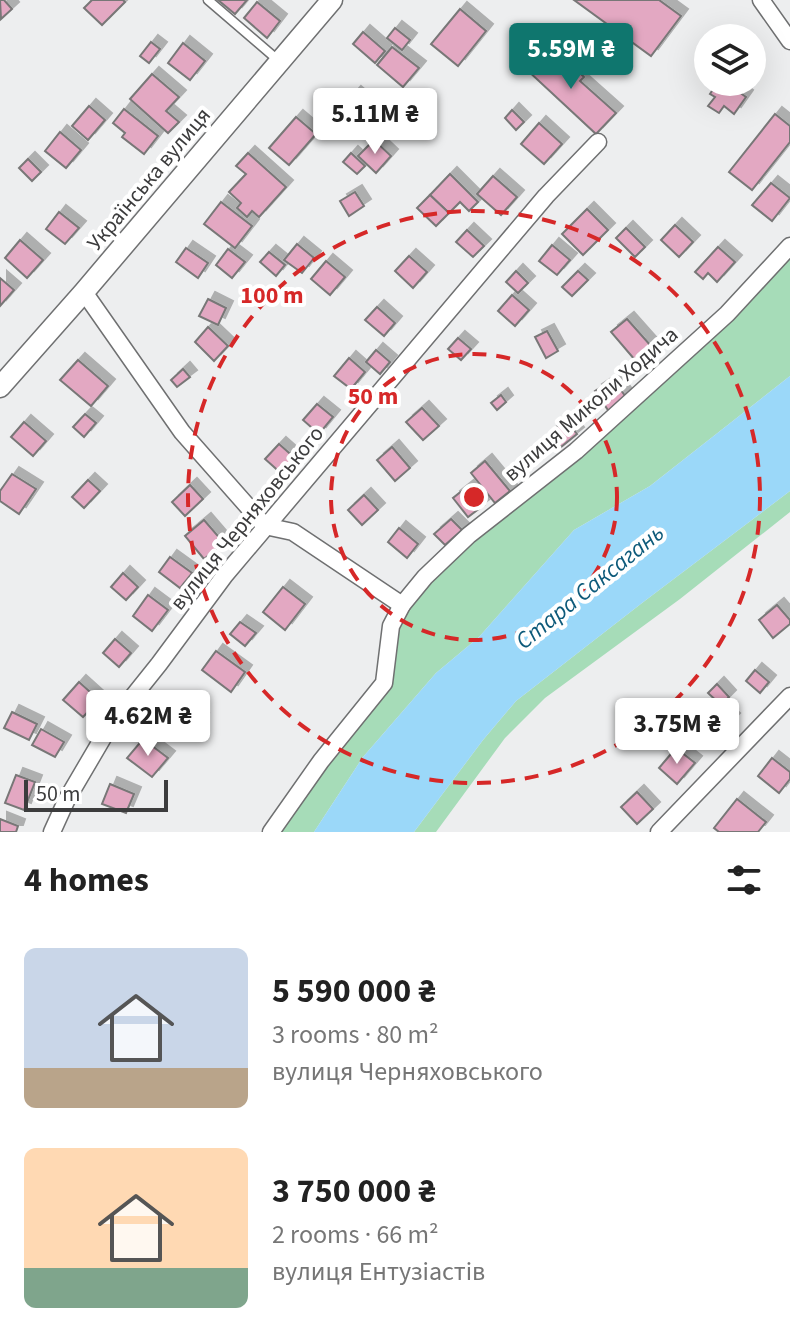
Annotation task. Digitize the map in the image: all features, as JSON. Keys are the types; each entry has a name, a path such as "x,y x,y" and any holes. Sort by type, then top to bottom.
{"street":[{"name":"Українська вулиця","path":"0,387 332,0"},
{"path":"761,0 790,41"},
{"name":"вулиця Черняховського","path":"52,832 67,799 111,724 225,575 546,196 598,142"},
{"name":"вулиця Миколи Ходича","path":"271,832 321,761 384,683 391,626 402,605 425,577 469,535 576,451 727,314 790,246"},
{"path":"84,292 182,432 265,526 293,532 402,605"},
{"path":"659,832 790,696"}],"lane":[{"path":"208,0 280,61"}],"green space":[{"path":"790,246 790,376 650,486 574,530 479,637 436,673 363,757 314,832 271,832 384,683 402,605 576,451"},
{"path":"790,491 790,512 680,599 545,698 505,738 436,832 414,832 516,701"}],"water":[{"name":"Стара Саксагань","path":"790,376 790,491 516,701 414,832 314,832 363,757 436,673 479,637 574,530 650,486"}],"building":[{"path":"0,0 12,9 1,19"},
{"path":"92,0 125,2 102,25 84,8"},
{"path":"218,0 247,0 235,14"},
{"path":"574,0 659,0 681,16 651,56"},
{"path":"257,2 280,21 267,38 244,18"},
{"path":"460,9 486,31 458,66 431,44"},
{"path":"395,28 410,40 402,50 387,38"},
{"path":"363,32 385,51 375,63 353,44"},
{"path":"151,42 160,49 149,63 140,56"},
{"path":"183,43 205,61 190,80 168,63"},
{"path":"392,47 419,68 403,87 377,65"},
{"path":"545,49 574,75 578,71 584,77 580,81 616,113 596,134 526,69"},
{"path":"152,74 179,97 166,111 179,122 168,133 130,99"},
{"path":"354,93 377,113 362,130 339,110"},
{"path":"715,97 746,97 734,114 724,106 719,113 708,106"},
{"path":"89,106 105,120 88,140 72,126"},
{"path":"124,109 158,136 144,154 122,137 125,133 113,123"},
{"path":"512,110 524,122 516,130 505,118"},
{"path":"775,114 790,126 790,142 752,190 729,172"},
{"path":"296,117 316,134 289,165 269,148"},
{"path":"539,123 562,144 544,164 521,144"},
{"path":"60,132 81,150 66,168 45,151"},
{"path":"374,140 391,156 376,173 358,156"},
{"path":"248,153 286,187 259,217 252,211 247,217 237,208 241,203 229,192 246,174 236,166"},
{"path":"351,153 365,166 357,174 343,162"},
{"path":"28,159 41,172 32,181 19,168"},
{"path":"450,174 478,202 469,211 460,202 449,213 430,195"},
{"path":"493,176 517,197 501,215 477,194"},
{"path":"771,183 790,198 772,221 752,205"},
{"path":"355,192 364,206 349,216 340,201"},
{"path":"430,195 449,213 436,226 417,208"},
{"path":"221,202 252,226 235,248 204,224"},
{"path":"587,209 608,230 583,255 562,234"},
{"path":"59,212 79,228 65,244 46,229"},
{"path":"675,225 693,242 679,257 661,240"},
{"path":"626,228 645,247 635,257 616,238"},
{"path":"467,230 484,246 473,257 456,242"},
{"path":"20,240 43,260 27,278 5,258"},
{"path":"297,244 314,258 302,273 284,260"},
{"path":"552,245 570,260 557,275 539,261"},
{"path":"718,247 735,262 717,282 708,273 703,279 695,272"},
{"path":"186,248 208,263 198,278 176,262"},
{"path":"228,249 245,262 232,278 216,265"},
{"path":"269,252 285,265 276,276 260,262"},
{"path":"409,256 427,272 413,288 395,271"},
{"path":"326,261 345,277 330,295 311,279"},
{"path":"516,271 528,283 518,293 506,282"},
{"path":"578,271 588,280 572,296 562,287"},
{"path":"0,278 14,290 0,306"},
{"path":"512,295 529,310 515,326 498,311"},
{"path":"208,299 226,308 218,325 199,316"},
{"path":"377,307 395,323 384,336 365,320"},
{"path":"627,319 651,346 635,360 611,332"},
{"path":"208,327 228,346 214,361 195,342"},
{"path":"547,331 558,351 546,358 535,337"},
{"path":"458,338 471,349 461,360 448,349"},
{"path":"376,350 390,362 380,374 366,362"},
{"path":"349,358 365,372 351,389 334,376"},
{"path":"78,360 108,386 91,406 60,380"},
{"path":"183,369 190,377 177,387 171,380"},
{"path":"613,379 628,400 610,413 595,391"},
{"path":"501,395 506,402 497,410 491,403"},
{"path":"317,404 333,417 319,434 303,420"},
{"path":"422,408 439,426 423,440 406,422"},
{"path":"85,414 96,423 84,437 73,427"},
{"path":"566,420 577,434 561,447 550,433"},
{"path":"24,422 46,441 33,456 11,437"},
{"path":"279,444 296,459 283,475 265,459"},
{"path":"392,447 410,468 395,481 377,460"},
{"path":"485,461 510,491 495,503 471,473"},
{"path":"12,474 36,489 19,514 0,501 0,491"},
{"path":"88,480 100,491 84,508 72,497"},
{"path":"190,485 203,499 185,516 172,502"},
{"path":"468,486 484,505 468,517 453,498"},
{"path":"364,495 378,510 362,525 348,510"},
{"path":"451,519 462,530 445,545 434,534"},
{"path":"204,520 224,543 204,559 185,536"},
{"path":"399,528 418,544 407,558 388,542"},
{"path":"170,557 192,573 180,588 159,572"},
{"path":"123,573 138,587 126,600 111,587"},
{"path":"283,587 305,604 285,630 263,612"},
{"path":"148,595 168,610 152,631 133,616"},
{"path":"777,605 790,624 773,638 759,620"},
{"path":"240,622 256,633 245,646 230,634"},
{"path":"115,639 131,653 119,667 103,653"},
{"path":"216,651 245,672 231,692 202,670"},
{"path":"755,670 769,682 760,693 746,681"},
{"path":"79,682 99,700 83,717 63,700"},
{"path":"717,684 729,697 721,705 708,693"},
{"path":"180,704 202,720 190,736 168,720"},
{"path":"715,704 733,720 719,734 702,719"},
{"path":"12,712 37,724 29,740 4,728"},
{"path":"41,729 64,742 55,757 32,745"},
{"path":"143,739 168,758 152,777 127,758"},
{"path":"676,748 695,763 677,784 659,768"},
{"path":"772,758 790,772 790,779 779,793 758,776"},
{"path":"16,775 35,782 24,810 5,803"},
{"path":"110,784 134,794 126,813 102,804"},
{"path":"637,792 653,809 637,824 621,807"},
{"path":"737,799 766,822 758,832 719,832 714,828"},
{"path":"0,819 18,826 16,832 0,832"}]}
